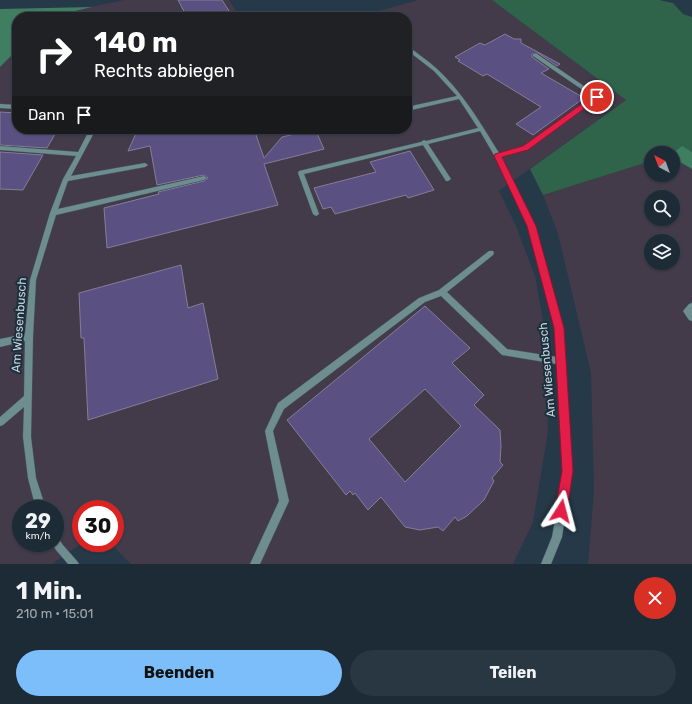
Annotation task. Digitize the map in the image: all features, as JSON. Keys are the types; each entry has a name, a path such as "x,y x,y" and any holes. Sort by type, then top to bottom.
{"street":[{"name":"Am Wiesenbusch","path":"412,52 436,70 460,97 482,129 497,156 531,226 559,328 568,471 557,537 546,564"},
{"path":"497,156 526,148 597,97 535,55"},
{"path":"412,108 460,97"},
{"path":"0,106 12,107"},
{"path":"316,214 301,173 482,129"},
{"name":"Am Wiesenbusch","path":"38,500 32,478 27,437 29,337 33,280 53,213 66,179 90,134"},
{"path":"424,142 448,179"},
{"path":"0,148 79,154"},
{"path":"66,179 145,165"},
{"path":"53,213 204,178"},
{"path":"255,564 284,501 269,431 282,406 422,300 442,292 491,253"},
{"path":"442,292 505,352 561,361"},
{"path":"692,306 687,311 692,318"},
{"path":"0,343 29,337"},
{"path":"0,422 28,398"},
{"path":"63,552 74,564"}],"shaded area":[{"path":"124,0 229,0 237,12 66,12"},
{"path":"418,0 492,0 626,100 499,191 516,226 535,276 547,342 548,432 533,522 513,564 131,564 119,552 124,552 124,500 72,500 72,550 52,564 0,564 0,67 12,55 12,134 412,134 412,12 376,12"},
{"path":"680,162 692,169 692,564 588,564 594,491 591,373 558,234 543,195 644,163 644,182 680,182"}],"green space":[{"path":"492,0 659,0 673,3 683,14 692,17 692,152 682,147 680,148 680,146 644,146 644,163 543,195 530,169 626,100"},
{"path":"92,7 71,12 12,12 12,55 0,67 0,9"},
{"path":"682,146 692,152 692,169 680,162 680,148"}],"building":[{"path":"178,0 222,0 230,12 184,12"},
{"path":"505,34 514,39 521,39 521,43 560,64 557,66 538,53 532,54 532,57 549,69 541,73 584,98 533,135 516,124 541,107 487,74 483,76 458,61 460,60 455,57 480,43 485,45"},
{"path":"0,112 12,113 12,134 55,134 47,148 0,145"},
{"path":"136,134 256,134 264,158 282,137 294,134 317,134 324,149 264,164 278,205 107,248 104,208 159,194 158,192 204,181 208,178 204,175 157,185 150,146 128,151"},
{"path":"410,151 434,190 408,198 406,195 335,214 331,207 323,209 314,188 376,172 370,162"},
{"path":"0,152 43,155 23,190 0,189"},
{"path":"181,265 188,308 203,303 218,379 88,420 84,338 81,338 79,293"},
{"path":"425,306 470,348 452,363 484,395 474,405 500,430 500,462 503,465 492,478 494,481 484,500 467,516 458,521 455,517 443,531 438,527 420,530 405,527 381,497 368,510 355,493 353,495 350,491 346,495 287,420","holes":["425,389 461,426 405,482 369,439"]}],"route":[{"path":"561,511 568,471 559,328 531,226 497,156 526,148 597,97"}]}
